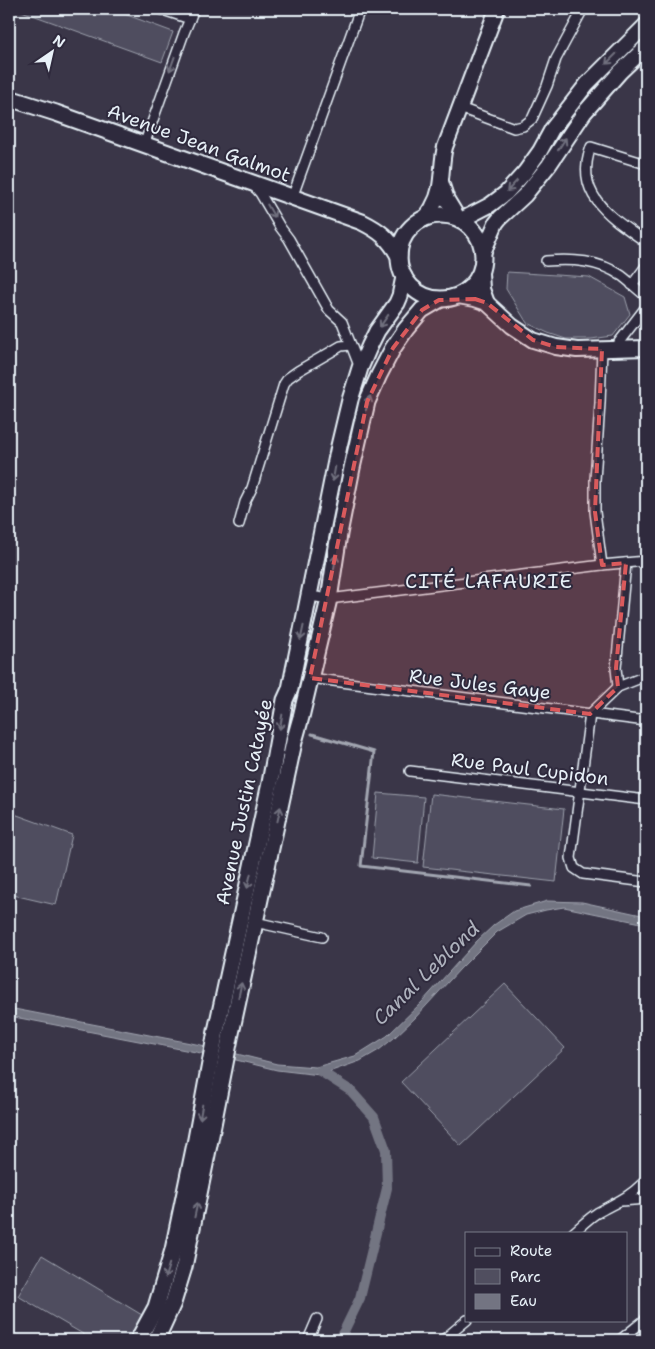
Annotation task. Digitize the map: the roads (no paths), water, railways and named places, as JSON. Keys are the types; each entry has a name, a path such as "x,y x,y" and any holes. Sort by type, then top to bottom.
{"main road":[{"path":"441,181 447,200 460,219 474,231 480,241 483,263 480,273 471,287 458,296 439,300 429,298 410,286 400,267 400,246 403,238 433,207 436,200 441,181 443,155 497,9"},
{"path":"419,221 446,215 460,219 490,205 506,193 525,172 540,151 552,129 587,84 646,25"},
{"path":"483,253 500,218 525,195 550,165 584,113 646,46"},
{"name":"Avenue Jean Galmot","path":"9,98 362,222 374,228 388,240 399,256"},
{"name":"Avenue Jean Galmot","path":"374,228 404,227 419,221"},
{"path":"480,273 482,288 488,303 512,326 533,340 556,347 577,350 646,348"},
{"name":"Avenue Justin Catayée","path":"156,1340 174,1302 184,1267 202,1182 222,1036 280,738 280,729 310,596 339,446 360,368 377,331 397,303 404,277"},
{"path":"458,296 488,303"},
{"name":"Avenue Justin Catayée","path":"222,1036 255,922 294,742 329,599 339,534 367,402 388,357 406,328 422,310 439,300"},
{"name":"Avenue Justin Catayée","path":"138,1340 156,1308 168,1267 196,1139 217,1065"}],"street":[{"path":"160,9 190,19"},
{"path":"144,145 194,9"},
{"path":"292,198 360,9"},
{"path":"460,108 514,128 523,126 532,120 547,86 556,59 583,9"},
{"path":"646,164 591,147 586,160 589,188 599,204 614,219 646,242"},
{"path":"252,184 260,193 289,239 329,310 343,326 360,368"},
{"path":"546,261 568,260 593,264 611,270 622,276 646,296"},
{"path":"632,285 646,266"},
{"path":"618,348 619,342 646,307"},
{"path":"341,346 343,326"},
{"path":"239,524 284,384 288,378 298,371 341,346 351,346"},
{"path":"602,350 595,480 596,512 602,565"},
{"path":"310,596 329,599 646,561"},
{"path":"618,687 616,668 626,563"},
{"path":"646,676 618,687 590,714 571,858 574,868 583,874 646,882"},
{"name":"Rue Jules Gaye","path":"310,678 646,721"},
{"name":"Rue Paul Cupidon","path":"410,770 646,800"},
{"path":"255,922 322,937"},
{"path":"621,1201 646,1198 642,1190 644,1180"},
{"path":"574,1232 596,1214 633,1193 644,1180"},
{"path":"308,1340 317,1319"},
{"path":"620,1340 646,1319"},
{"path":"443,1340 465,1322"},
{"path":"630,1332 636,1340"}],"water":[{"path":"547,901 582,902 646,916 646,924 564,907 526,915 497,932 415,1018 379,1050 360,1061 320,1075 277,1070 232,1059 9,1016 9,1008 201,1045 277,1064 316,1067 355,1056 387,1036 422,1002 494,925 514,911"}],"waterway":[{"path":"312,734 374,752 361,866 531,886"},
{"path":"320,1071 351,1091 374,1117 386,1150 387,1188 360,1298 338,1340"}],"district":[{"name":"CITÉ LAFAURIE","path":"489,581"}],"water label":[{"name":"Canal Leblond","path":"426,973"}]}
